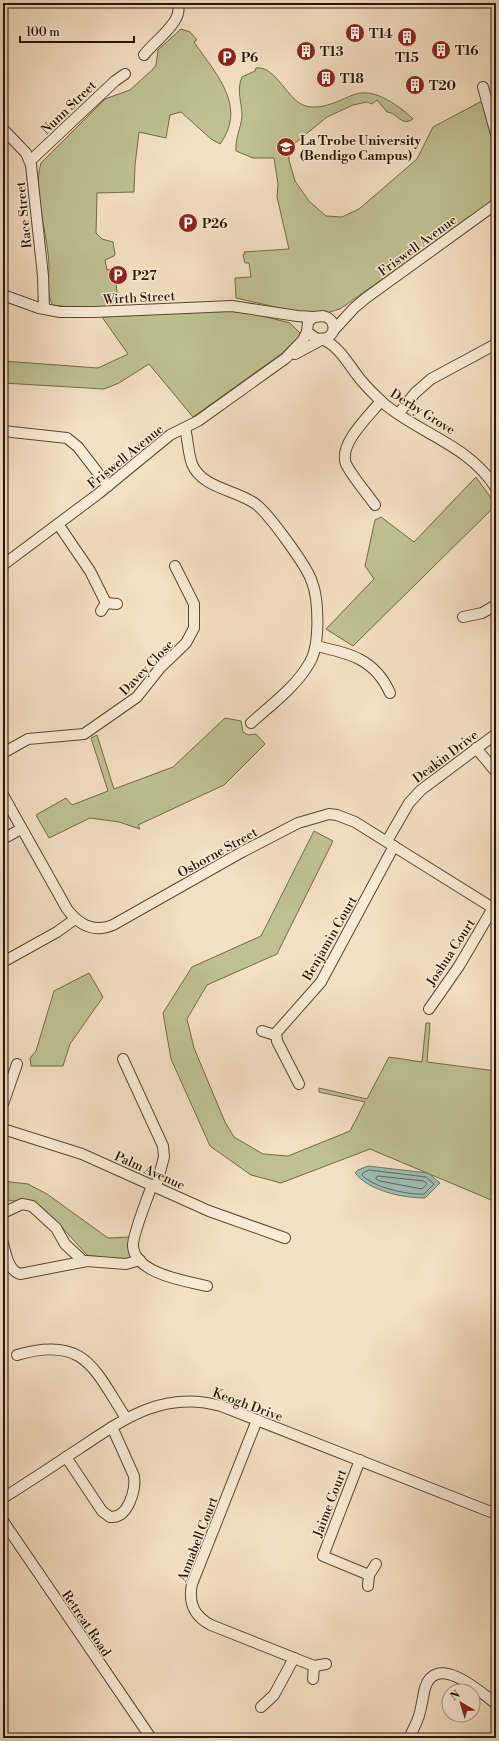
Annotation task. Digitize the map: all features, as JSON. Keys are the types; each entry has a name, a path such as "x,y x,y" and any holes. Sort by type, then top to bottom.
{"street":[{"path":"144,55 175,21 178,5"},
{"name":"Nunn Street","path":"30,161 115,81 125,74"},
{"path":"483,87 496,134"},
{"path":"3,129 22,149 30,161"},
{"name":"Race Street","path":"30,161 44,309"},
{"name":"Friswell Avenue","path":"333,331 354,308 496,204"},
{"name":"Wirth Street","path":"3,295 44,309 69,312 232,306 314,317"},
{"name":"Friswell Avenue","path":"325,316 339,314 354,308"},
{"name":"Wirth Street","path":"279,313 307,331"},
{"path":"325,316 332,320 333,331 328,338 322,340 312,338 307,331 308,322 314,317 325,316"},
{"name":"Friswell Avenue","path":"286,358 303,340 307,331"},
{"name":"Derby Grove","path":"333,331 340,352 362,381 381,401 399,414 465,454 496,488"},
{"name":"Friswell Avenue","path":"3,565 108,486 166,438 221,406 286,358 322,340"},
{"name":"Derby Grove","path":"322,340 340,352"},
{"path":"399,414 415,393 431,379 496,344"},
{"path":"375,505 346,464 345,451 352,436 381,401"},
{"path":"185,428 191,461 198,474 205,479 240,494 257,505 308,571 312,580 316,598 316,646 311,661 303,673 251,723"},
{"path":"3,431 66,438 78,447 108,486"},
{"path":"58,524 90,570 104,607 117,604"},
{"name":"Davey Close","path":"3,753 28,739 84,734 137,697 160,668 186,643 194,628 194,604 175,566"},
{"path":"463,617 482,613 496,604"},
{"path":"316,646 360,658 382,680 390,693"},
{"name":"Deakin Drive","path":"390,844 409,803 418,793 496,734"},
{"path":"476,748 496,772"},
{"name":"Osborne Street","path":"3,795 60,898 75,919 85,926 96,928 113,925 298,823 320,815 329,814 346,818 495,909"},
{"path":"3,839 21,829"},
{"name":"Benjamin Court","path":"275,1035 281,1024 321,982 390,844"},
{"name":"Joshua Court","path":"428,1009 459,966 495,909"},
{"path":"3,962 57,932 75,919"},
{"path":"262,1031 275,1035 299,1084"},
{"path":"123,1059 164,1151 164,1157 133,1246 140,1260 146,1267 157,1273 207,1286"},
{"path":"3,1104 17,1064"},
{"name":"Palm Avenue","path":"3,1129 82,1154 209,1211 285,1238"},
{"path":"3,1213 22,1204 32,1206 56,1228 66,1244 80,1258 81,1262"},
{"path":"3,1243 10,1266 13,1270 20,1274 81,1262 93,1261 126,1264 140,1260"},
{"path":"17,1355 51,1349 71,1352 83,1357 93,1367 126,1418"},
{"name":"Keogh Drive","path":"3,1498 126,1418 164,1404 194,1401 221,1406 496,1514"},
{"name":"Annabell Court","path":"257,1420 192,1584 190,1600 195,1612 211,1625 314,1666"},
{"path":"66,1457 102,1511 110,1518 119,1516 126,1508 134,1489 135,1482 134,1476 112,1427"},
{"name":"Jaime Court","path":"360,1460 323,1556 369,1575"},
{"name":"Retreat Road","path":"3,1521 151,1738"},
{"path":"368,1586 369,1575 376,1564"},
{"path":"259,1708 274,1695 294,1658"},
{"path":"313,1679 314,1666 326,1664"},
{"path":"409,1738 420,1712 425,1688 434,1676 442,1673 452,1675 472,1686 496,1704"}],"green space":[{"path":"181,29 190,32 197,40 194,42 219,78 225,90 230,103 231,116 228,130 220,144 211,139 181,112 170,115 166,138 139,132 135,165 134,192 97,193 96,233 102,239 113,242 115,254 114,256 105,260 107,270 114,269 119,306 78,308 53,305 49,297 48,256 38,187 41,163 105,99 130,90 153,69 156,65 158,50"},
{"path":"256,68 270,72 293,98 306,106 323,106 356,94 369,93 383,97 390,101 413,119 409,121 402,121 391,113 387,112 377,100 372,104 367,102 353,105 327,117 295,143 289,151 289,160 295,181 309,201 326,216 342,217 359,209 417,159 433,127 480,102 484,105 496,150 496,199 340,309 326,313 297,312 236,298 235,278 251,277 249,263 245,263 243,255 245,254 244,252 289,249 277,197 278,184 274,158 253,158 236,151 236,142 242,116 239,92 240,82 242,77 255,71"},
{"path":"239,310 290,323 300,333 299,336 281,354 193,417 149,364 119,383 104,389 3,383 3,361 98,368 128,354 102,317"},
{"path":"476,477 496,505 353,646 326,629 374,579 365,566 375,520 381,517 414,542"},
{"path":"225,718 241,721 243,732 248,735 256,734 265,744 224,785 138,825 140,829 119,822 90,818 49,838 36,815 66,798 72,805 108,791 91,738 97,735 114,789 173,767"},
{"path":"314,831 333,841 277,954 207,985 187,1019 194,1048 225,1122 234,1137 263,1154 288,1156 350,1131 365,1102 319,1092 319,1088 367,1099 389,1057 422,1062 426,1023 430,1023 427,1062 496,1071 496,1202 370,1149 281,1183 251,1175 210,1146 171,1059 163,1013 192,967 261,936"},
{"path":"89,973 103,997 70,1044 63,1066 31,1066 30,1058 36,1051 54,991"},
{"path":"3,1181 28,1184 47,1194 108,1238 131,1237 131,1256 128,1259 119,1260 87,1255 59,1224 23,1200 13,1201 3,1199"}],"water":[{"path":"368,1166 428,1173 440,1183 425,1198 397,1195 378,1189 361,1179 355,1173 358,1170"}],"place":[{"name":"T14","path":"355,33"},
{"name":"T15","path":"407,37"},
{"name":"T16","path":"441,50"},
{"name":"T13","path":"306,51"},
{"name":"P6","path":"227,57"},
{"name":"T18","path":"326,78"},
{"name":"T20","path":"415,85"},
{"name":"La Trobe University (Bendigo Campus)","path":"286,147"},
{"name":"P26","path":"188,223"},
{"name":"P27","path":"118,275"}]}
